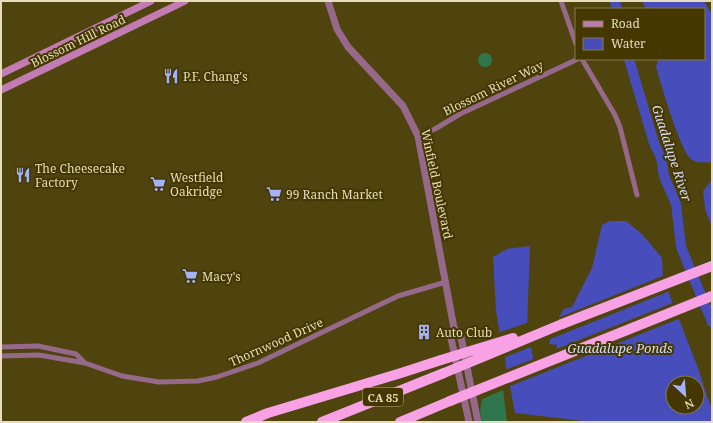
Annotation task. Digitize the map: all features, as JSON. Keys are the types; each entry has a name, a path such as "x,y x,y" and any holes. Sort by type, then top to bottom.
{"highway":[{"name":"CA 85","path":"322,422 562,324 712,266"},
{"name":"CA 85","path":"400,422 712,296"},
{"path":"246,422 268,413 562,324"}],"main road":[{"name":"Blossom Hill Road","path":"1,74 151,1"},
{"name":"Blossom Hill Road","path":"1,90 185,1"}],"street":[{"name":"Winfield Boulevard","path":"328,1 337,29 348,47 400,102 409,116 418,136 454,328 451,338 469,422"},
{"path":"561,1 575,41"},
{"name":"Blossom River Way","path":"418,136 435,129 460,114 576,60"},
{"path":"583,60 617,121 637,195"},
{"name":"Thornwood Drive","path":"1,356 39,355 85,363 122,376 159,382 198,381 217,378 258,363 398,296 446,282"},
{"name":"Winfield Boulevard","path":"454,328 461,337 478,422"},
{"name":"Thornwood Drive","path":"1,347 38,346 76,354 85,363"}],"green space":[{"path":"485,53 490,55 492,60 490,65 485,67 480,65 478,60 480,55"},
{"path":"503,390 507,422 482,422 480,411 482,399"}],"water":[{"path":"642,1 704,1 712,14 712,162 696,162 691,159 687,153 671,116 656,67 658,60 705,60 705,8 646,8"},
{"path":"711,181 712,227 705,209 703,191"},
{"name":"Guadalupe Ponds","path":"610,221 626,221 643,235 662,258 663,278 700,375 665,375 665,415 705,415 705,390 712,411 712,422 592,422 515,413 496,312 493,257 507,249 530,246 527,328 535,367 544,373 547,371 555,357 557,345 549,344 553,326 564,309 572,307 592,268 602,225"}],"pier":[{"path":"665,275 670,291 548,340 551,326 555,319"},
{"path":"675,302 681,318 508,387 505,370 536,358 537,366 544,371 548,368 554,350"},
{"path":"529,322 533,346 503,358 498,333"}],"waterway":[{"name":"Guadalupe River","path":"615,1 617,8"},
{"name":"Guadalupe River","path":"629,60 654,143 661,158 664,176 676,204 681,247 712,322"}],"place":[{"name":"P.F. Chang's","path":"171,76"},
{"name":"The Cheesecake Factory","path":"23,175"},
{"name":"Westfield Oakridge","path":"158,184"},
{"name":"99 Ranch Market","path":"274,194"},
{"name":"Macy's","path":"190,276"},
{"name":"Auto Club","path":"424,332"}]}
